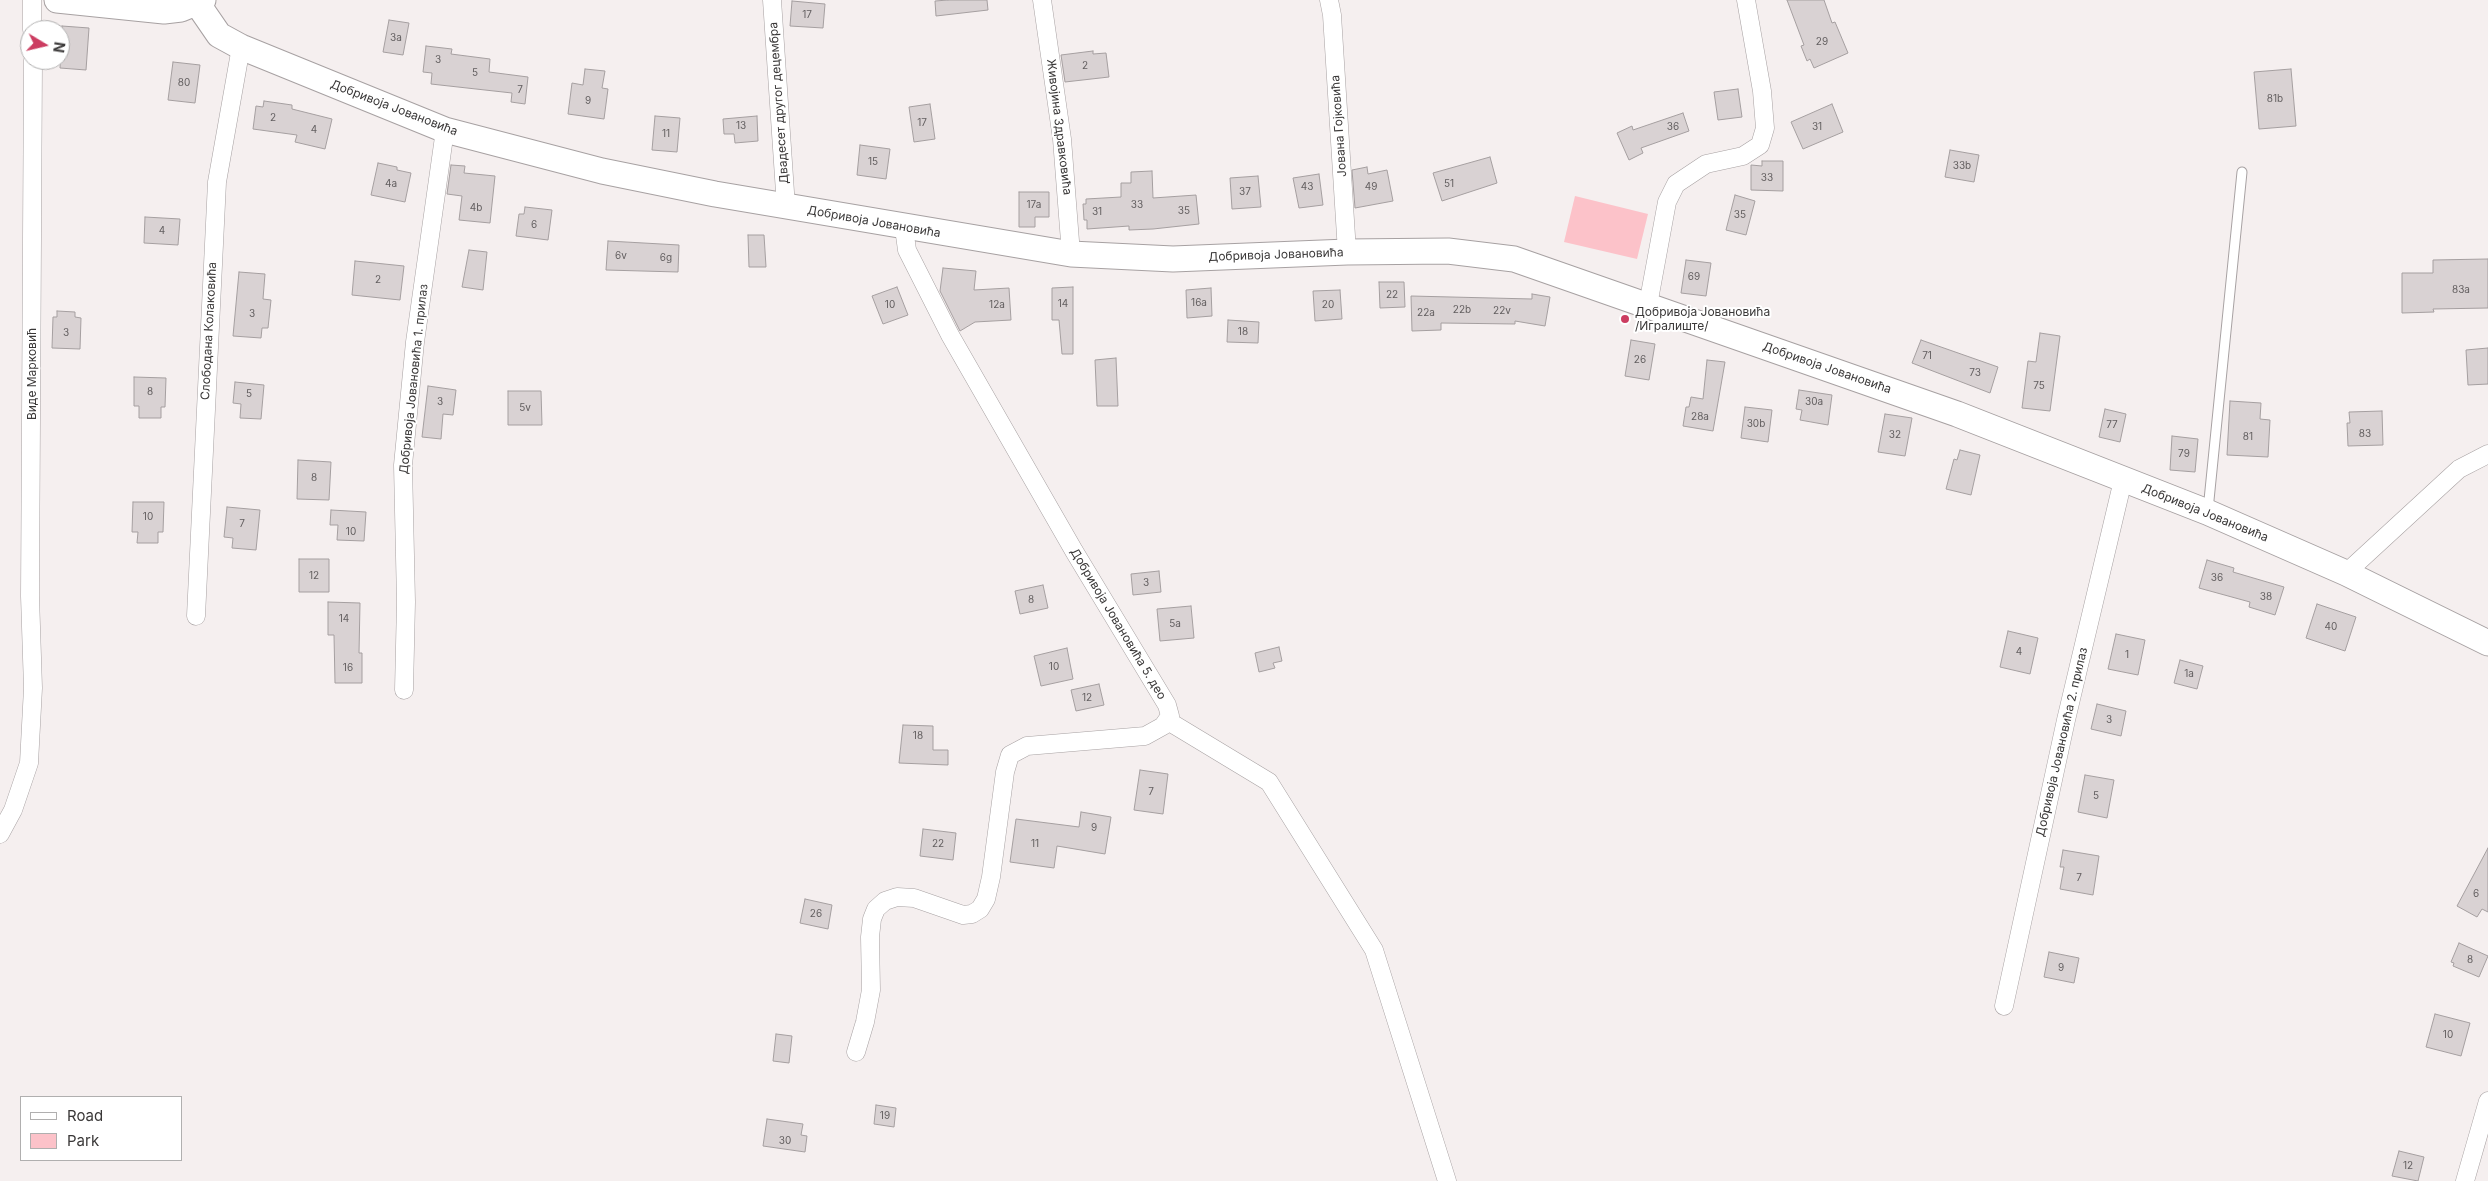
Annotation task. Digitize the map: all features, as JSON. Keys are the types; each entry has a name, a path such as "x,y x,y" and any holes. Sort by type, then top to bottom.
{"street":[{"path":"32,0 32,20"},
{"path":"57,0 164,10 181,9 200,2"},
{"name":"Двадесет другог децембра","path":"772,0 786,207"},
{"name":"Живојина Здравковића","path":"1042,0 1062,139 1072,254"},
{"name":"Јована Гојковића","path":"1329,0 1332,15 1346,252"},
{"path":"1648,305 1667,202 1676,184 1706,164 1743,156 1760,145 1765,128 1762,91 1746,0"},
{"name":"Добривоја Јовановића","path":"200,2 220,35 241,47 446,130 602,171 786,207 904,228 1072,254 1173,259 1346,252 1448,251 1495,255 1561,274 1957,414 2207,512 2346,573 2488,644"},
{"name":"Слободана Колаковића","path":"196,616 217,182 241,47"},
{"name":"Виде Марковић","path":"0,834 13,810 29,763 33,688 30,596 33,70"},
{"name":"Добривоја Јовановића 1. прилаз","path":"404,690 406,602 403,465 415,342 446,130"},
{"name":"Добривоја Јовановића 5. део","path":"904,228 907,250 946,327 1074,551 1167,705 1170,711 1168,721"},
{"path":"2346,573 2459,469 2488,454"},
{"name":"Добривоја Јовановића 2. прилаз","path":"2004,1006 2066,720 2123,480"},
{"path":"856,1052 865,1022 871,990 870,937 872,919 876,909 885,901 897,897 914,898 963,915 972,914 980,909 986,899 991,877 1005,772 1010,755 1027,746 1145,736 1157,731 1168,721 1270,782 1374,950 1447,1181"},
{"path":"2465,1181 2488,1101"}],"lane":[{"path":"2207,512 2242,172"}],"green space":[{"path":"1575,196 1648,214 1637,259 1564,242"}],"building":[{"path":"987,0 988,10 936,16 935,1"},
{"path":"1787,0 1824,0 1832,23 1835,22 1848,53 1814,68 1810,59 1807,61 1801,46 1804,45"},
{"path":"792,1 825,4 823,28 790,26"},
{"path":"389,20 409,23 403,55 383,52"},
{"path":"70,27 89,28 86,70 70,69"},
{"path":"426,46 452,49 451,54 490,59 489,72 528,77 525,104 511,102 512,93 431,84 432,73 423,72"},
{"path":"1093,51 1093,54 1106,53 1109,77 1065,82 1061,55"},
{"path":"173,62 200,65 195,103 168,100"},
{"path":"585,69 605,71 602,88 608,89 604,119 568,114 572,83 583,85"},
{"path":"2291,69 2296,126 2259,129 2254,72"},
{"path":"1738,89 1742,117 1718,120 1714,92"},
{"path":"264,101 292,105 292,109 332,119 325,149 295,142 297,135 253,129 256,106 263,107"},
{"path":"930,104 935,139 914,142 909,107"},
{"path":"1832,104 1843,132 1803,149 1791,122"},
{"path":"1683,113 1689,131 1641,148 1643,153 1629,160 1617,133 1632,126 1633,130"},
{"path":"655,116 680,118 677,152 652,150"},
{"path":"757,116 758,141 735,143 734,134 724,134 723,119"},
{"path":"860,145 890,149 886,179 857,175"},
{"path":"1950,150 1979,155 1974,182 1945,177"},
{"path":"1490,157 1497,183 1442,201 1433,173"},
{"path":"1762,161 1783,161 1783,191 1751,190 1751,165 1762,166"},
{"path":"378,163 397,167 397,170 411,173 405,202 371,195"},
{"path":"451,165 465,166 464,173 495,176 490,223 459,220 462,196 447,194"},
{"path":"1367,167 1368,174 1387,170 1393,201 1355,208 1352,170"},
{"path":"1152,171 1153,198 1196,195 1199,224 1153,229 1129,230 1129,226 1087,229 1087,220 1084,220 1083,204 1086,204 1086,199 1121,197 1121,183 1131,183 1131,172"},
{"path":"1319,174 1323,205 1299,208 1293,178"},
{"path":"1258,176 1261,207 1232,209 1230,178"},
{"path":"1019,192 1049,192 1049,217 1035,217 1035,227 1019,227"},
{"path":"1735,195 1755,201 1746,235 1726,230"},
{"path":"525,207 552,210 548,240 516,236 519,214 524,214"},
{"path":"145,217 180,219 178,245 144,243"},
{"path":"748,235 764,235 766,267 749,267"},
{"path":"608,241 679,245 678,272 606,270"},
{"path":"469,250 487,252 483,290 462,287"},
{"path":"2488,259 2488,308 2433,309 2434,312 2402,313 2402,273 2433,273 2433,260"},
{"path":"1686,260 1711,263 1706,296 1681,293"},
{"path":"355,261 404,266 400,300 352,295"},
{"path":"943,268 976,271 974,290 1009,288 1011,320 975,322 960,331 940,291"},
{"path":"239,272 265,274 263,299 271,300 268,328 262,328 261,338 233,336"},
{"path":"1379,282 1404,282 1405,307 1380,308"},
{"path":"897,287 908,315 883,324 872,296"},
{"path":"1073,287 1073,354 1062,354 1059,320 1052,320 1052,288"},
{"path":"1211,288 1212,316 1187,318 1186,290"},
{"path":"1340,290 1342,319 1315,321 1313,291"},
{"path":"1532,294 1550,297 1545,326 1515,321 1515,324 1441,323 1441,330 1412,331 1411,296 1532,299"},
{"path":"57,311 75,312 75,317 81,318 80,349 52,348 53,317 57,317"},
{"path":"1228,320 1259,322 1258,343 1227,342"},
{"path":"2040,333 2060,336 2050,411 2022,408 2028,361 2036,362"},
{"path":"1631,340 1655,344 1649,380 1625,376"},
{"path":"1921,340 1998,367 1990,393 1912,363"},
{"path":"2488,348 2488,384 2468,385 2466,350"},
{"path":"1116,358 1118,406 1097,406 1095,360"},
{"path":"1707,360 1725,362 1713,431 1683,426 1686,407 1689,407 1691,397 1703,399"},
{"path":"134,377 166,378 165,407 161,407 161,418 139,418 139,406 134,406"},
{"path":"235,382 264,385 261,419 240,418 241,404 233,403"},
{"path":"428,386 456,390 453,415 443,414 441,439 422,437"},
{"path":"1799,390 1832,395 1828,425 1800,420 1802,410 1796,409"},
{"path":"508,391 541,391 542,425 508,425"},
{"path":"2230,401 2261,403 2260,419 2270,420 2268,457 2227,455"},
{"path":"1745,407 1772,410 1768,442 1741,438"},
{"path":"2105,409 2126,414 2120,442 2099,437"},
{"path":"2382,411 2383,445 2348,446 2347,423 2350,423 2349,412"},
{"path":"1885,414 1912,418 1905,456 1878,452"},
{"path":"2172,436 2198,439 2195,472 2170,470"},
{"path":"1960,450 1980,455 1971,495 1946,489 1954,459 1957,460"},
{"path":"298,460 331,462 329,500 297,499"},
{"path":"133,502 164,502 163,532 158,532 158,543 137,543 138,532 132,532"},
{"path":"227,507 260,510 256,550 232,548 233,538 224,537"},
{"path":"331,510 366,512 364,541 337,540 338,525 330,525"},
{"path":"299,559 329,559 329,592 299,592"},
{"path":"2207,560 2234,568 2233,572 2284,587 2275,615 2249,607 2250,602 2199,588"},
{"path":"1159,571 1161,592 1133,595 1131,574"},
{"path":"1043,585 1048,608 1020,614 1015,591"},
{"path":"328,602 360,603 359,653 362,653 362,683 335,683 334,635 328,635"},
{"path":"2317,604 2356,617 2345,651 2306,638"},
{"path":"1191,606 1194,638 1160,641 1157,609"},
{"path":"2008,631 2038,638 2030,674 2000,667"},
{"path":"2116,634 2145,640 2138,675 2108,669"},
{"path":"1279,647 1282,661 1273,663 1275,668 1259,672 1255,653"},
{"path":"1067,648 1073,679 1041,686 1034,656"},
{"path":"2180,660 2203,666 2197,689 2174,683"},
{"path":"1099,684 1104,705 1076,711 1071,690"},
{"path":"2097,704 2126,711 2121,736 2091,729"},
{"path":"903,725 933,726 933,750 948,750 948,765 899,763"},
{"path":"1140,770 1168,774 1163,814 1134,810"},
{"path":"2085,775 2114,780 2107,818 2078,812"},
{"path":"1081,812 1111,817 1105,854 1057,846 1054,868 1010,862 1016,819 1079,827"},
{"path":"923,829 956,833 953,860 920,856"},
{"path":"2488,848 2488,912 2482,909 2477,917 2457,906"},
{"path":"2063,850 2099,856 2093,895 2060,889 2064,867 2060,867"},
{"path":"805,899 832,905 828,929 800,923"},
{"path":"2459,943 2488,956 2479,977 2453,966 2454,963 2451,962"},
{"path":"2049,952 2079,958 2074,983 2044,977"},
{"path":"2435,1014 2470,1023 2461,1056 2426,1047"},
{"path":"776,1034 792,1036 789,1063 773,1061"},
{"path":"876,1105 896,1108 894,1127 874,1124"},
{"path":"767,1119 803,1124 801,1135 807,1136 805,1152 763,1146"},
{"path":"2399,1151 2424,1157 2418,1181 2392,1176"}],"place":[{"name":"Добривоја Јовановића /Игралиште/","path":"1625,319"}]}
